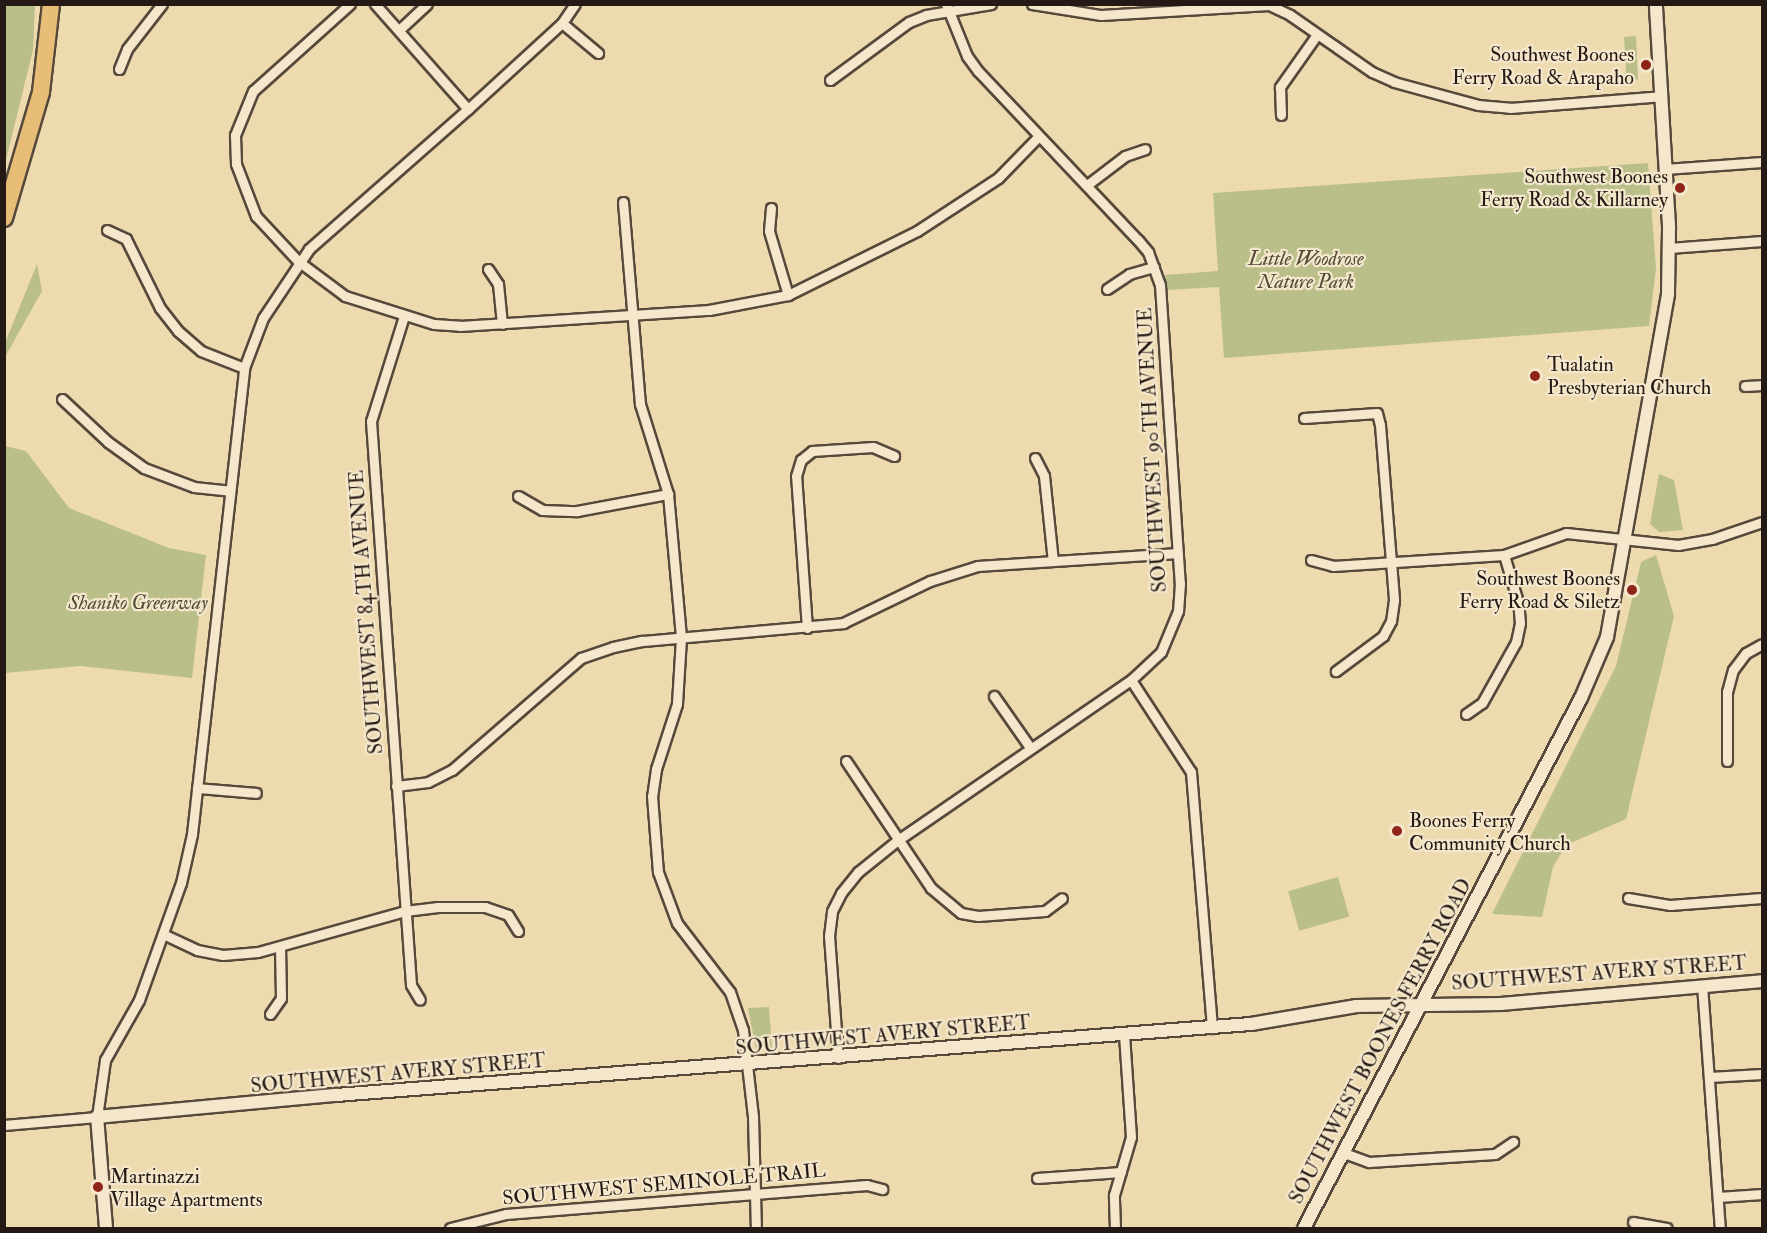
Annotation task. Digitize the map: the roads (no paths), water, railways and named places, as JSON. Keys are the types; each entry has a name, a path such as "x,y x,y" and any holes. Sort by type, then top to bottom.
{"highway":[{"path":"4,218 40,92 51,4"}],"main road":[{"name":"SOUTHWEST BOONES FERRY ROAD","path":"1304,1228 1601,656 1612,619 1665,321 1669,248 1656,4"},
{"name":"SOUTHWEST AVERY STREET","path":"97,1118 336,1095 749,1066 1212,1028 1356,1006 1501,1004 1762,981"},
{"path":"97,1118 106,1228"}],"street":[{"path":"119,69 127,49 162,4"},
{"path":"350,4 253,91 235,135 236,164 256,216 298,261 345,296 404,316 443,325 502,324 634,313 709,310 788,295 917,231 998,178 1038,137"},
{"path":"375,4 468,110"},
{"path":"399,30 428,4"},
{"path":"97,1118 105,1060 139,1000 188,859 244,368 263,318 298,261 562,23 575,4"},
{"path":"830,80 909,22 946,8 992,4"},
{"path":"1032,4 1101,15 1269,6 1290,15 1316,36 1394,82 1478,105 1510,108 1661,96"},
{"name":"SOUTHWEST 90TH AVENUE","path":"838,1058 830,936 832,911 858,872 898,840 1029,746 1131,680 1161,652 1171,634 1178,611 1178,553 1160,285 1154,267 1143,246 1087,185 1038,137 967,56 946,8"},
{"path":"562,23 598,53"},
{"path":"1281,115 1280,87 1316,36"},
{"path":"1087,185 1125,156 1145,149"},
{"path":"1665,169 1762,162"},
{"path":"623,202 643,423 668,494 681,638 677,704 656,770 652,796 658,872 677,923 730,992 743,1030 749,1066 756,1228"},
{"path":"771,208 769,231 788,295"},
{"path":"107,230 126,239 160,308 178,331 201,351 244,368"},
{"path":"1669,248 1762,241"},
{"path":"1107,289 1130,274 1154,267"},
{"path":"488,269 498,284 502,324"},
{"name":"SOUTHWEST 84TH AVENUE","path":"404,316 371,421 411,985 420,1000"},
{"path":"1745,386 1762,385"},
{"path":"62,399 144,468 194,487 230,491"},
{"path":"1304,418 1377,413 1394,600 1387,629 1371,647 1336,671"},
{"path":"807,628 796,476 801,460 812,451 873,447 894,456"},
{"path":"1035,458 1044,476 1053,561"},
{"path":"518,496 542,510 577,511 668,494"},
{"path":"1311,560 1333,566 1504,555 1566,532 1625,542 1678,545 1712,539 1762,522"},
{"path":"396,786 428,782 452,770 581,658 642,641 843,623 953,571 1053,561 1178,553"},
{"path":"1466,714 1482,703 1516,642 1520,623 1518,602 1504,555"},
{"path":"1727,761 1727,692 1733,670 1746,653 1762,644"},
{"path":"1131,680 1182,753 1191,772 1212,1028"},
{"path":"994,696 1029,746"},
{"path":"846,760 931,888 962,913 978,916 1045,911 1062,898"},
{"path":"197,788 256,793"},
{"path":"1628,898 1670,905 1762,898"},
{"path":"163,934 197,950 223,956 280,947 405,911 485,907 508,915 518,931"},
{"path":"270,1014 281,998 280,947"},
{"path":"1702,985 1720,1228"},
{"path":"1114,1228 1114,1195 1131,1131 1124,1035"},
{"path":"1709,1077 1762,1074"},
{"name":"SOUTHWEST AVERY STREET","path":"4,1125 97,1118"},
{"path":"1344,1153 1362,1162 1381,1162 1495,1154 1513,1142"},
{"path":"1037,1178 1121,1172"},
{"name":"SOUTHWEST SEMINOLE TRAIL","path":"450,1228 506,1214 867,1185 882,1189"},
{"path":"1718,1197 1762,1194"},
{"path":"1633,1222 1666,1228"}],"place":[{"name":"Southwest Boones Ferry Road & Arapaho","path":"1646,65"},
{"name":"Southwest Boones Ferry Road & Killarney","path":"1680,188"},
{"name":"Tualatin Presbyterian Church","path":"1535,376"},
{"name":"Southwest Boones Ferry Road & Siletz","path":"1632,590"},
{"name":"Boones Ferry Community Church","path":"1397,831"},
{"name":"Martinazzi Village Apartments","path":"98,1187"}],"park label":[{"name":"Little Woodrose Nature Park","path":"1306,270"},
{"name":"Shaniko Greenway","path":"138,602"}]}
